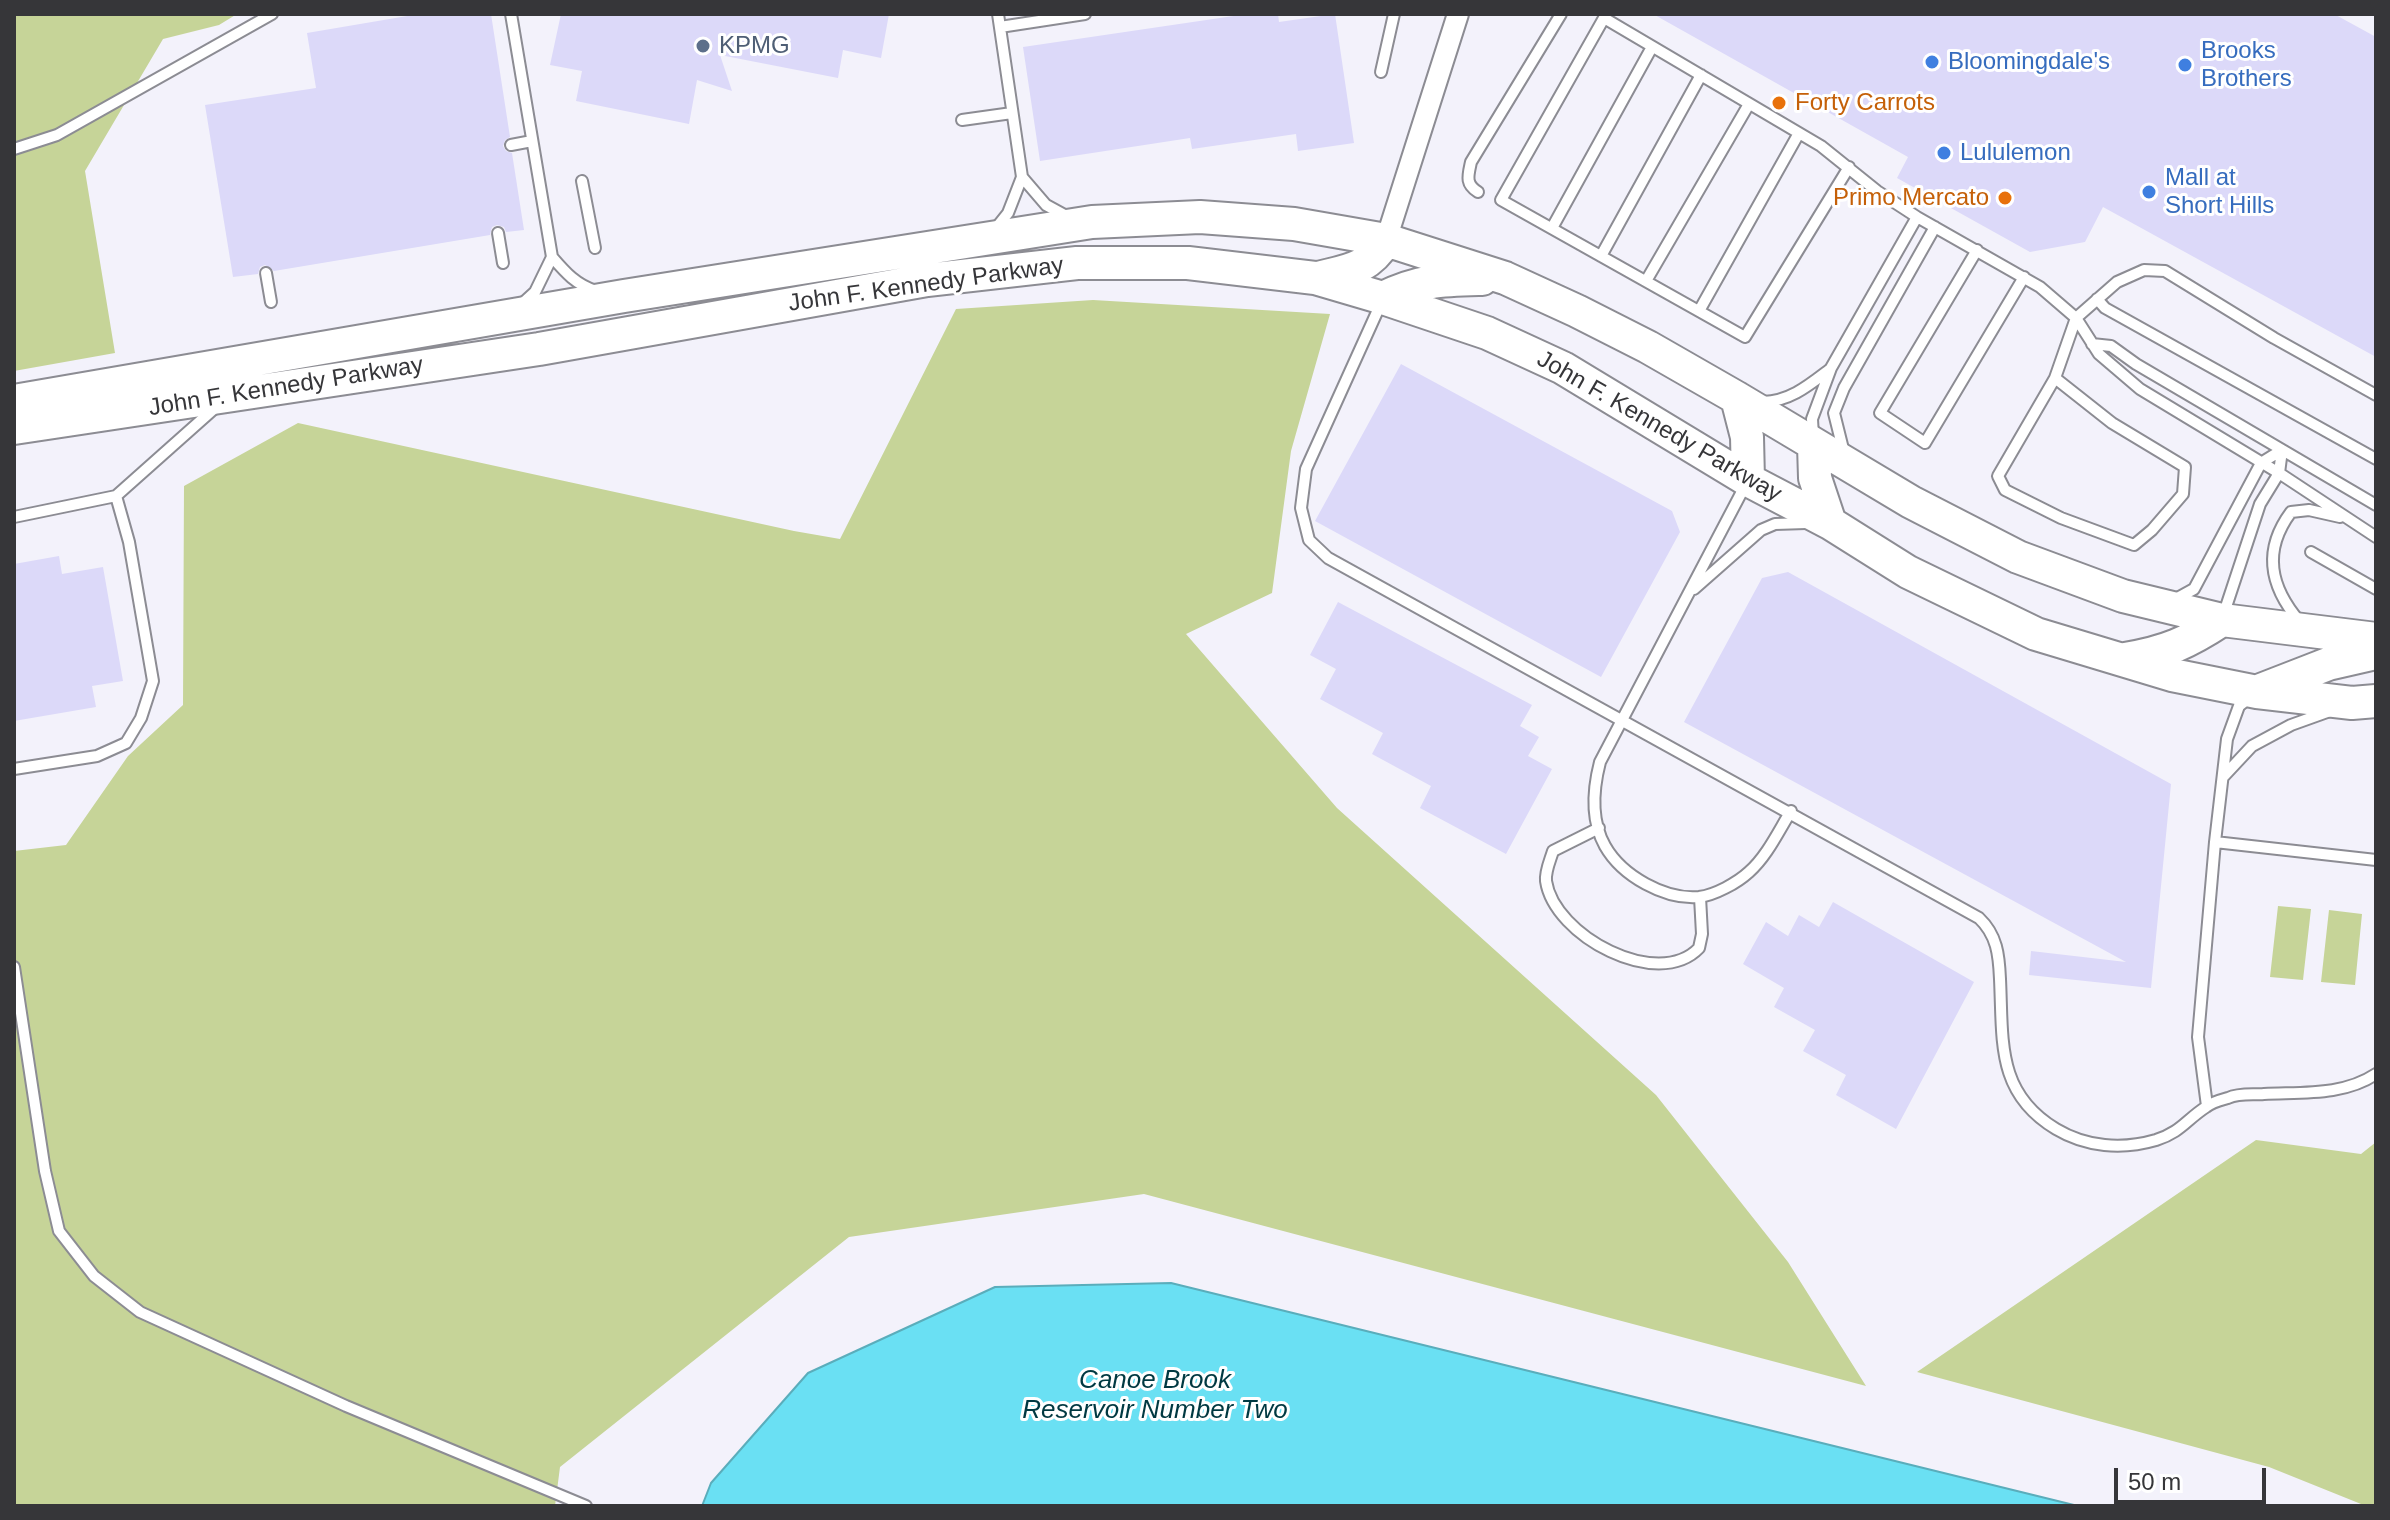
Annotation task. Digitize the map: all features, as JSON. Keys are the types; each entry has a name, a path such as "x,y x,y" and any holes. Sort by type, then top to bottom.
{"main road":[{"name":"John F. Kennedy Parkway","path":"14,401 624,296 1081,224 1200,217 1294,224 1386,240 1505,278 1648,347 1911,502 2018,557 2123,596 2222,620 2376,639"},
{"path":"1315,278 1360,267 1378,253 1386,240"},
{"name":"John F. Kennedy Parkway","path":"14,428 539,349 927,280 1077,263 1188,263 1315,278 1487,333 1563,368 1748,480 1830,523 1908,572 2023,628 2172,675 2257,692 2364,702"},
{"path":"1383,298 1425,281 1505,278"},
{"path":"1737,398 1747,437 1748,480"},
{"path":"1814,445 1815,478 1830,523"},
{"path":"2122,660 2158,653 2190,641 2222,620"},
{"path":"2257,692 2328,664 2376,653"}],"street":[{"path":"1386,240 1458,14"}],"lane":[{"path":"14,149 57,135 272,14"},
{"path":"511,14 552,257 567,276 580,285 592,291 624,296"},
{"path":"987,238 1008,213 1022,177 998,14"},
{"path":"1000,27 1085,14"},
{"path":"1381,72 1394,14"},
{"path":"1478,192 1467,179 1471,162 1561,14"},
{"path":"1849,167 1745,337 1501,200 1602,16 1799,133 1849,167 1877,191 1917,217 2040,287 2076,318 2099,354 2140,389 2279,473 2376,537"},
{"path":"1552,228 1652,47"},
{"path":"1601,256 1701,75"},
{"path":"1646,281 1749,104"},
{"path":"962,120 1012,113"},
{"path":"1699,311 1799,133"},
{"path":"511,145 532,141"},
{"path":"1022,177 1046,205 1081,224"},
{"path":"582,181 595,248"},
{"path":"1814,445 1812,419 1831,368 1917,217"},
{"path":"1854,468 1841,448 1834,413 1844,388 1935,227"},
{"path":"498,233 503,263"},
{"path":"1977,250 1880,413 1925,443 2024,277"},
{"path":"502,317 522,305 535,292 552,257"},
{"path":"2055,378 2112,423 2185,467 2183,494 2152,530 2134,545 2061,518 2005,490 1998,476 2055,378 2076,318 2117,282 2144,270 2165,271 2274,338 2376,395"},
{"path":"266,273 271,302"},
{"path":"1383,298 1306,469 1301,508 1309,540 1328,558 1968,909 1990,928 1999,957 2007,1073 2020,1099 2040,1119 2066,1135 2093,1145 2123,1145 2156,1140 2183,1128 2207,1106 2234,1095 2329,1091 2360,1085 2376,1074"},
{"path":"2097,299 2105,308 2376,459"},
{"path":"2092,344 2111,346 2136,364 2376,505"},
{"path":"1737,398 1778,402 1798,393 1831,368"},
{"path":"14,517 116,496 229,396"},
{"path":"2150,602 2181,598 2194,589 2261,463 2282,450"},
{"path":"2222,620 2260,504 2279,473 2282,450"},
{"path":"1748,480 1600,762 1593,787 1604,844 1631,874 1651,887 1675,894 1700,897 1725,888 1748,874 1765,855 1791,811"},
{"path":"14,769 97,756 126,743 141,718 153,681 132,556 116,496"},
{"path":"2307,630 2278,590 2272,562 2278,530 2291,512 2309,510 2345,518"},
{"path":"1689,593 1747,546 1761,530 1775,524 1830,523"},
{"path":"2311,552 2376,589"},
{"path":"2207,1106 2198,1037 2221,778 2227,739 2239,706 2257,692"},
{"path":"2221,778 2252,746 2291,725 2364,702"},
{"path":"1599,828 1553,851 1546,881 1563,915 1592,941 1618,955 1641,961 1665,964 1684,960 1699,948 1702,934 1700,897"},
{"path":"2215,842 2376,860"},
{"path":"14,967 45,1171 59,1231 94,1276 140,1312 346,1406 586,1506"}],"green space":[{"path":"14,14 237,14 219,25 163,39 85,171 115,353 14,371"},
{"path":"1093,300 1330,314 1291,451 1272,593 1186,634 1337,808 1656,1095 1788,1262 1866,1386 1144,1194 849,1237 560,1467 555,1506 14,1506 14,851 66,845 128,756 183,705 184,486 298,423 840,539 956,309"},
{"path":"2278,906 2311,909 2303,980 2270,977"},
{"path":"2329,910 2362,914 2355,985 2321,982"},
{"path":"2256,1140 2361,1154 2376,1142 2376,1506 2366,1506 2269,1467 1917,1372"}],"water":[{"name":"Canoe Brook Reservoir Number Two","path":"1171,1283 2078,1506 702,1506 711,1483 808,1373 995,1287"}],"building":[{"path":"419,14 491,14 510,137 503,146 512,153 524,230 506,232 504,227 497,225 492,227 490,235 274,271 265,265 260,267 258,274 233,277 205,105 316,88 307,33"},
{"path":"561,14 889,14 881,58 843,50 838,78 720,55 732,91 697,80 689,124 576,101 582,71 550,65"},
{"path":"1247,14 1278,14 1279,22 1335,14 1354,143 1298,151 1296,134 1192,149 1190,138 1040,161 1023,47"},
{"name":"Mall at Short Hills","path":"1653,14 2334,14 2376,37 2376,357 2103,207 2085,242 2030,252 1897,178 1908,157"},
{"path":"1401,364 1672,511 1680,532 1601,677 1315,521"},
{"path":"59,556 62,574 103,567 123,681 92,686 96,707 14,721 14,564"},
{"path":"1788,572 2171,784 2151,988 2029,975 2031,951 2126,962 1684,722 1762,578"},
{"path":"1338,602 1532,705 1520,726 1539,737 1528,756 1552,769 1506,854 1420,808 1431,786 1372,754 1383,733 1320,699 1336,669 1310,655"},
{"path":"1833,902 1974,982 1896,1129 1836,1095 1846,1075 1803,1051 1815,1030 1774,1007 1784,988 1743,964 1766,922 1788,936 1799,915 1819,927"}],"place":[{"name":"KPMG","path":"703,46"},
{"name":"Bloomingdale's","path":"1932,62"},
{"name":"Brooks Brothers","path":"2185,65"},
{"name":"Forty Carrots","path":"1779,103"},
{"name":"Lululemon","path":"1944,153"},
{"name":"Mall at Short Hills","path":"2149,192"},
{"name":"Primo Mercato","path":"2005,198"}]}
